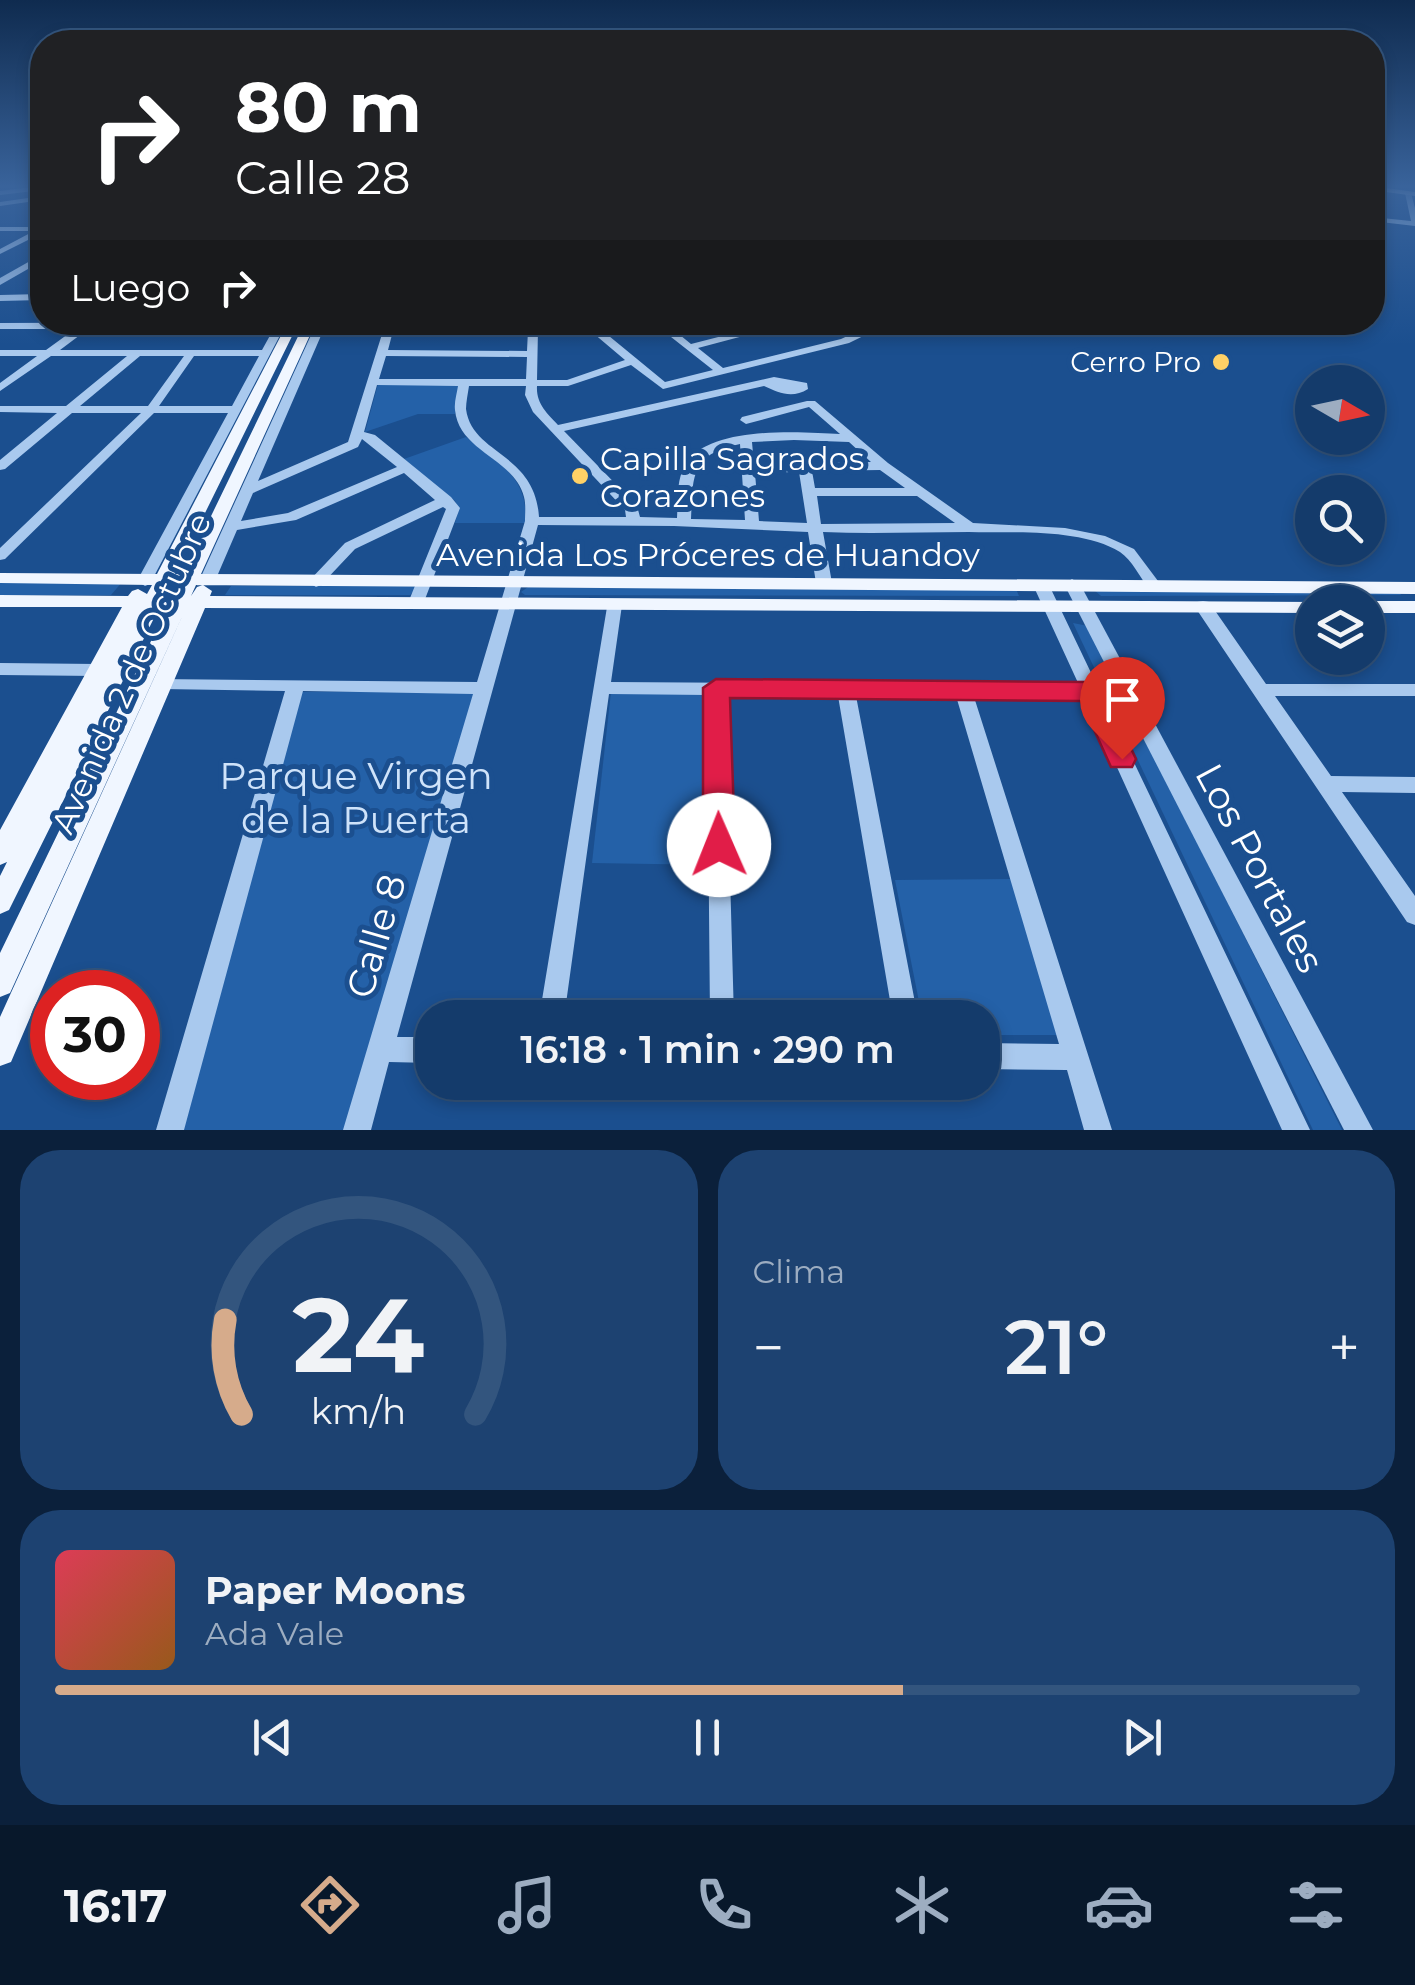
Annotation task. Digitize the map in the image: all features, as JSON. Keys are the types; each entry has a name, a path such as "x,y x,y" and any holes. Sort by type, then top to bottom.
{"main road":[{"name":"Avenida 2 de Octubre","path":"0,902 148,591 279,335"},
{"name":"Avenida 2 de Octubre","path":"0,983 193,591 313,335"},
{"name":"Avenida Los Próceres de Huandoy","path":"0,578 148,591"},
{"name":"Avenida Los Próceres de Huandoy","path":"193,591 316,582 1072,584 1412,591"},
{"name":"Avenida 2 de Octubre","path":"0,854 97,670 148,591"},
{"name":"Avenida 2 de Octubre","path":"0,1050 162,683 193,591"},
{"name":"Avenida Los Próceres de Huandoy","path":"0,601 193,591 506,605 1295,607"},
{"path":"1385,607 1415,607"}],"street":[{"path":"0,255 25,239"},
{"path":"0,241 20,241"},
{"path":"0,255 30,257"},
{"path":"4,278 30,264"},
{"path":"0,300 30,298"},
{"path":"0,326 30,325"},
{"path":"0,388 73,335"},
{"name":"Avenida 2 de Octubre","path":"148,591 236,410 278,335"},
{"name":"Avenida 2 de Octubre","path":"193,591 232,526 313,335"},
{"path":"247,491 349,448 358,434 387,335"},
{"path":"532,335 532,384 537,410 632,508 634,520"},
{"path":"600,335 663,386 857,335"},
{"path":"674,335 722,372"},
{"path":"690,347 740,335"},
{"path":"383,353 532,354"},
{"path":"0,354 266,354"},
{"path":"0,466 137,354"},
{"path":"0,556 151,410 191,354"},
{"path":"374,382 532,384 582,380 631,362"},
{"path":"558,429 765,382"},
{"path":"464,384 458,414 463,427 524,479 533,499 532,521 684,520 815,528 972,529 1098,540 1126,550 1153,585"},
{"path":"746,420 811,403 883,466 972,529"},
{"path":"0,409 236,410"},
{"path":"358,434 371,438 453,508 416,603"},
{"path":"684,520 687,476 697,456 720,444 746,440 853,439"},
{"path":"746,440 752,522"},
{"path":"749,469 883,466"},
{"path":"232,526 292,518 407,467"},
{"path":"805,467 824,583"},
{"path":"809,492 919,492"},
{"path":"316,582 350,546 446,500"},
{"name":"Calle 8","path":"358,1130 532,521"},
{"name":"Los Portales","path":"1072,584 1359,1130"},
{"path":"1041,585 1296,1130"},
{"path":"555,1000 614,605"},
{"path":"1203,606 1415,916"},
{"path":"0,669 97,670"},
{"path":"162,683 482,688"},
{"path":"170,1130 296,686"},
{"path":"601,688 1090,691"},
{"path":"716,688 722,1000"},
{"path":"846,689 903,1000"},
{"path":"964,690 1098,1130"},
{"path":"1260,690 1415,690"},
{"path":"1324,784 1415,785"},
{"path":"380,1049 415,1050"},
{"path":"1000,1056 1076,1058"}],"green space":[{"path":"378,384 461,384 455,414 418,414 365,432"},
{"path":"466,437 500,463 517,483 525,523 455,523 459,509 455,501 404,459"},
{"path":"0,581 123,581 111,595 0,595"},
{"path":"231,586 416,589 410,595 225,595"},
{"path":"528,587 1016,589 1019,596 521,592"},
{"path":"1094,590 1295,591 1295,595 1101,596"},
{"path":"1073,623 1088,626 1342,1130 1313,1130"},
{"name":"Parque Virgen de la Puerta","path":"302,692 475,692 348,1130 179,1130"},
{"path":"611,692 708,692 714,865 592,863"},
{"path":"1013,879 1059,1035 1000,1035 1000,1000 919,1000 895,880"}],"place":[{"name":"Cerro Pro","path":"1221,362"},
{"name":"Capilla Sagrados Corazones","path":"580,476"}],"route":[{"path":"719,845 716,688 1090,691 1122,759"}]}
